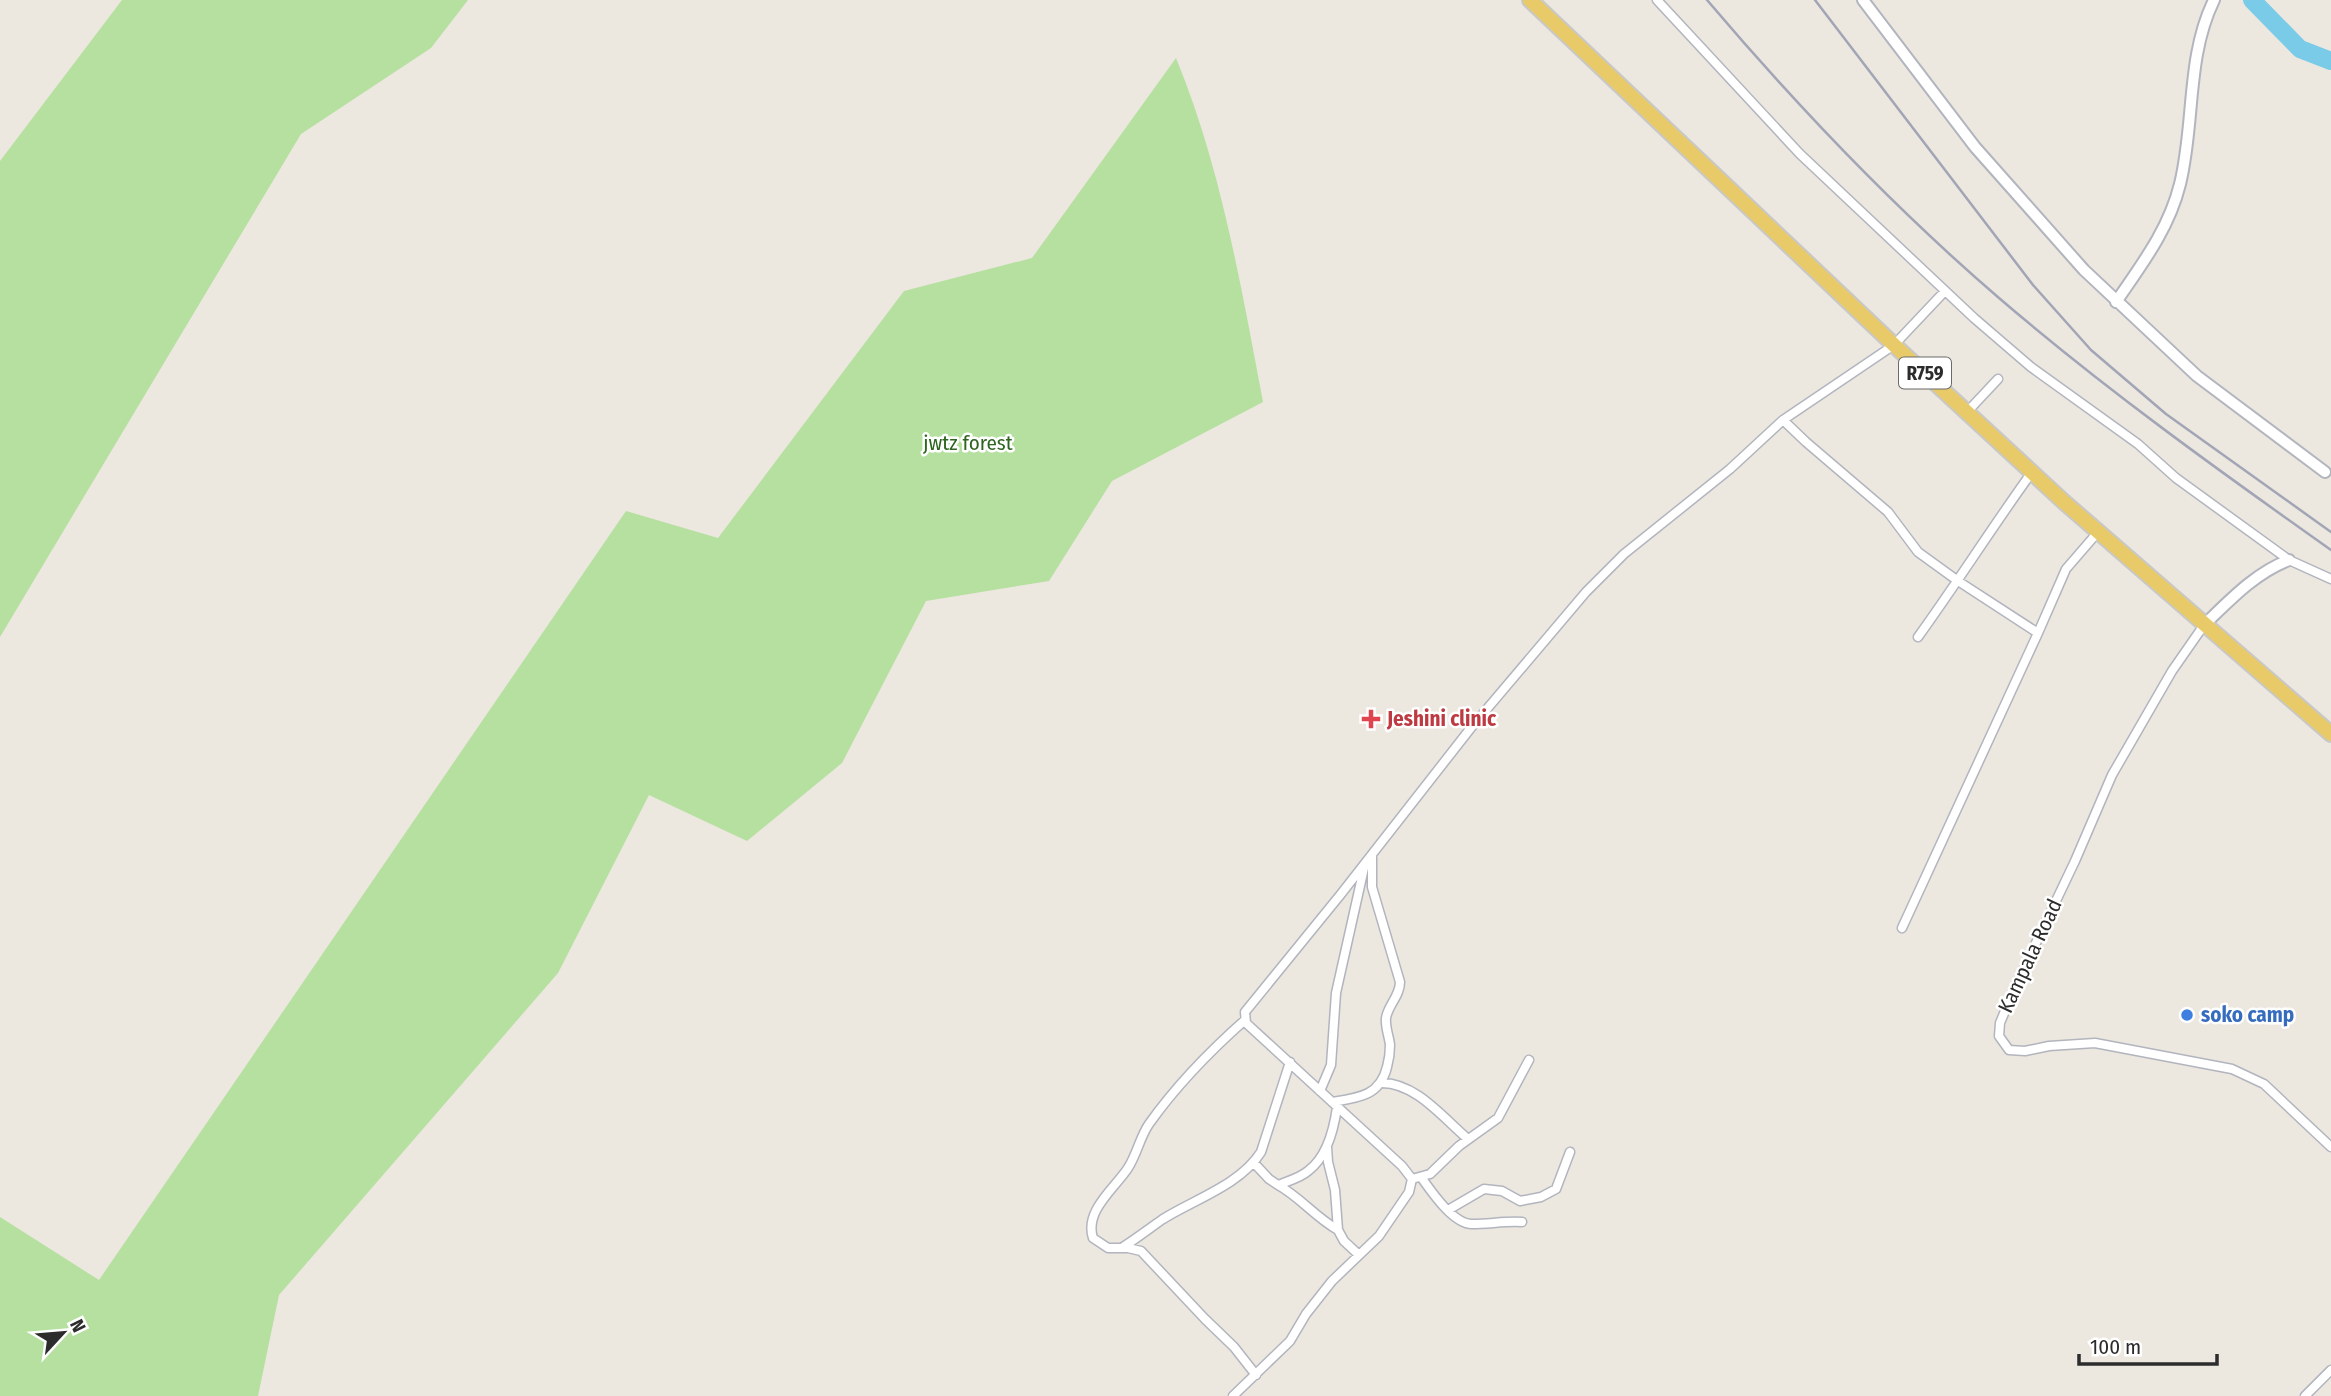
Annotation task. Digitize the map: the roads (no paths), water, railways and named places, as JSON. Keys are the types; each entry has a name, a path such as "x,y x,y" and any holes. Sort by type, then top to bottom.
{"main road":[{"name":"R759","path":"1536,2 1894,345 2098,531 2331,734"}],"street":[{"path":"1657,0 1800,154 1945,291 2031,367 2138,444 2176,478 2289,559 2331,579"},
{"path":"1863,0 1975,147 2084,270 2197,376 2328,474"},
{"path":"2116,302 2156,244 2180,184 2199,43 2214,0"},
{"path":"1256,1375 1234,1347 1147,1256 1135,1248 1108,1248 1093,1238 1091,1223 1095,1213 1129,1166 1147,1127 1204,1059 1245,1020 1245,1012 1365,865 1470,729 1586,592 1625,554 1719,478 1783,420 1894,345 1945,291"},
{"path":"1967,412 1998,379"},
{"path":"1783,420 1888,512 1918,552 2038,633"},
{"path":"1918,637 2032,472"},
{"path":"1902,928 2066,569 2098,531"},
{"path":"2204,625 2269,568 2289,559"},
{"name":"Kampala Road","path":"2204,625 2172,671 2112,775 2075,861 2015,987 2000,1023 1999,1037 2009,1050 2025,1051 2059,1045 2095,1043 2232,1069 2264,1084 2331,1147"},
{"path":"1334,1104 1377,1088 1382,1083 1390,1055 1386,1019 1400,989 1400,982 1372,887 1372,855"},
{"path":"1320,1091 1331,1065 1336,993 1365,865"},
{"path":"1245,1020 1417,1178 1448,1210 1471,1224 1522,1222"},
{"path":"1233,1396 1290,1340 1319,1297 1385,1229 1417,1178 1430,1174 1468,1139 1498,1118 1529,1060"},
{"path":"1121,1248 1254,1163 1261,1152 1290,1062"},
{"path":"1382,1083 1393,1083 1411,1091 1468,1139"},
{"path":"1278,1185 1308,1171 1321,1157 1332,1132 1334,1104"},
{"path":"1327,1144 1328,1162 1335,1189 1338,1230 1344,1241 1359,1255"},
{"path":"1448,1210 1485,1189 1502,1191 1525,1201 1547,1195 1556,1189 1560,1182 1570,1152"},
{"path":"1254,1163 1269,1179 1319,1219 1338,1230"},
{"path":"2305,1396 2331,1370"}],"waterway":[{"path":"2252,0 2300,49 2331,61"}],"railway":[{"path":"1707,0 1847,155 1921,228 1999,298 2121,397 2331,550"},
{"path":"1815,0 2033,285 2091,350 2166,414 2331,532"}],"place":[{"name":"Jeshini clinic","path":"1371,719"},
{"name":"soko camp","path":"2187,1015"}],"park label":[{"name":"jwtz forest","path":"968,443"}]}
